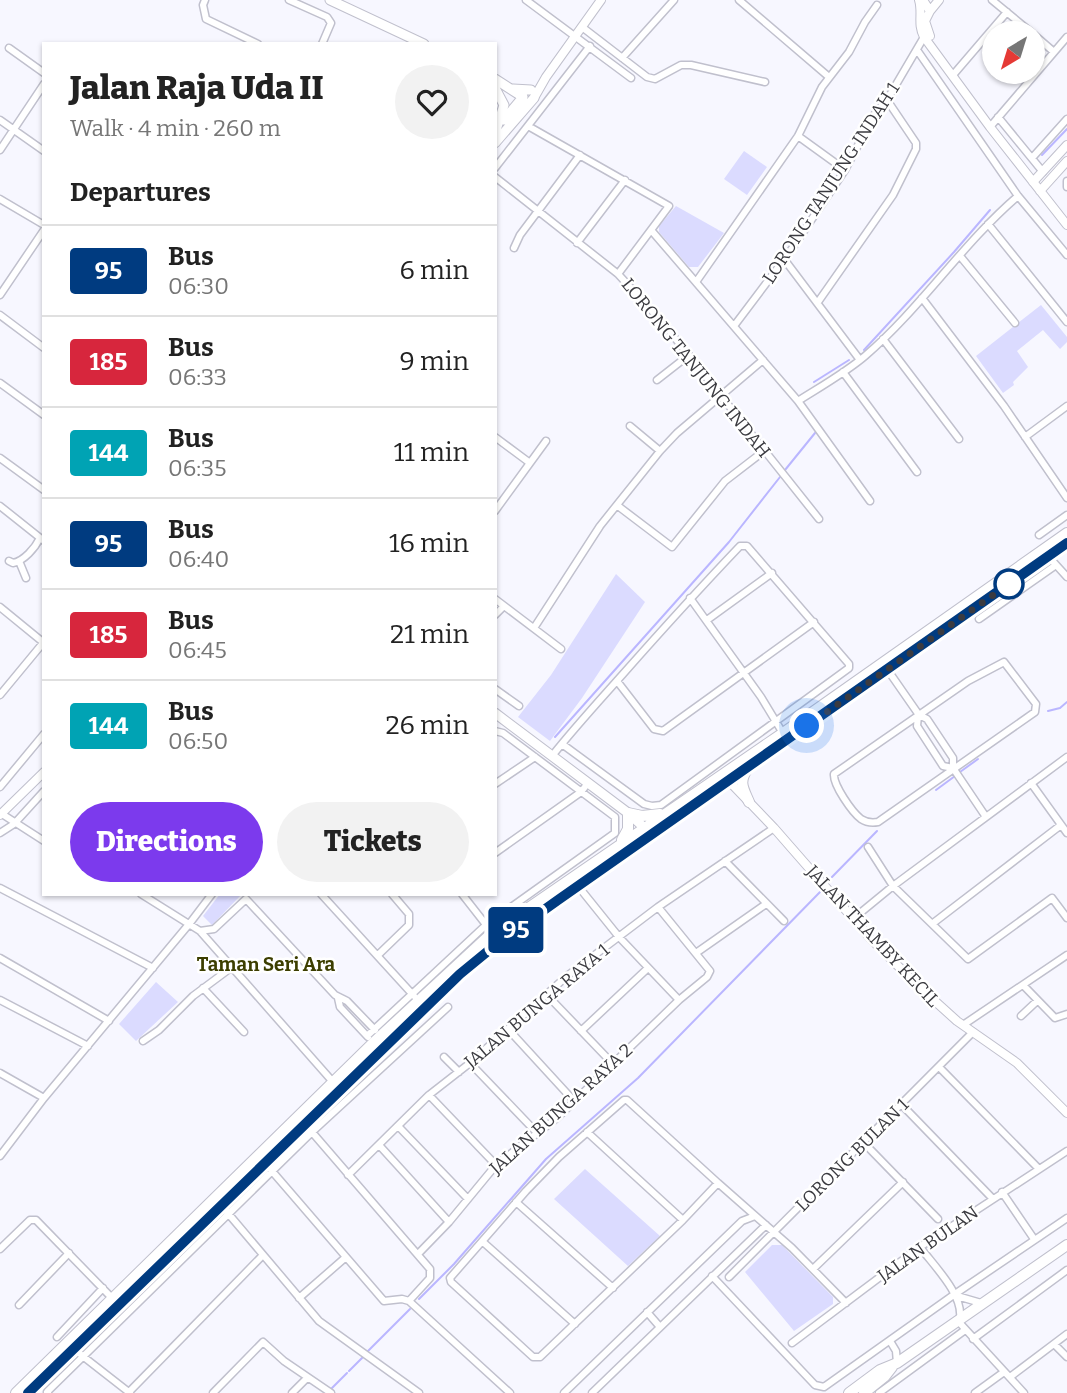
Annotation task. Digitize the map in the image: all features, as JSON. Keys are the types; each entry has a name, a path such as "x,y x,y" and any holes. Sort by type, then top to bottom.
{"main road":[{"path":"333,1 421,42"},
{"path":"497,80 512,89 532,94"},
{"path":"497,89 521,100"},
{"path":"512,89 521,100"},
{"path":"497,92 504,105 497,127"},
{"path":"497,129 521,100 532,94"},
{"path":"497,142 532,94"},
{"path":"515,120 521,100"},
{"path":"749,802 741,786 744,773 785,736 1067,533"},
{"path":"28,1393 112,1298 333,1082 373,1036 414,997 499,942 578,886 648,831 1067,543"},
{"path":"497,714 648,831"},
{"path":"618,838 648,831 664,814 725,777 751,765"},
{"path":"628,813 642,816 664,814"},
{"path":"16,1393 70,1346 265,1163 309,1128 456,970 489,929 628,830 628,813"},
{"path":"849,1393 880,1370 894,1365 1067,1245"},
{"path":"864,1393 894,1365"}],"street":[{"path":"205,0 203,5 206,19 246,41"},
{"path":"289,0 327,17 331,23 323,42"},
{"path":"526,0 631,78"},
{"path":"532,94 601,0"},
{"path":"622,58 674,0"},
{"path":"738,0 828,77"},
{"path":"921,0 930,11"},
{"path":"921,0 920,29 953,75"},
{"path":"939,0 925,21 926,31 990,127 1067,225"},
{"path":"992,0 1018,21"},
{"path":"697,283 752,199 798,136 828,77 849,52 877,5"},
{"path":"953,75 1007,12"},
{"path":"582,27 647,77 655,79 681,65 691,65 765,82"},
{"name":"LORONG TANJUNG INDAH 1","path":"734,326 845,170 874,115 887,100 924,37"},
{"path":"990,127 1067,37"},
{"path":"1045,44 1054,51"},
{"path":"497,165 590,46"},
{"path":"9,48 42,72"},
{"path":"917,50 1018,196 1067,255"},
{"path":"0,150 42,87"},
{"path":"818,302 893,195 916,149 916,143 887,100"},
{"path":"998,117 1043,172"},
{"path":"1032,158 1067,119"},
{"path":"0,120 42,150"},
{"path":"528,126 669,206 618,274"},
{"path":"798,136 845,170"},
{"path":"1033,183 1067,145"},
{"path":"514,248 520,235 580,155"},
{"path":"1040,191 1067,161"},
{"name":"LORONG TANJUNG INDAH","path":"497,179 618,274 689,355 818,519"},
{"path":"577,243 625,180"},
{"path":"1067,181 1067,187"},
{"path":"798,401 860,360 883,339 988,224 1018,196"},
{"path":"0,199 42,226"},
{"path":"988,224 1067,322"},
{"path":"0,295 42,230"},
{"path":"651,230 798,401 870,501"},
{"path":"960,256 1015,323"},
{"path":"784,259 860,360"},
{"path":"922,298 1004,406 1067,498"},
{"path":"0,315 42,346"},
{"path":"883,339 959,439"},
{"path":"657,380 689,355"},
{"path":"534,628 600,526 660,451 677,433 763,360"},
{"path":"843,372 917,472"},
{"path":"0,383 42,414"},
{"path":"1025,437 1067,406"},
{"path":"630,426 660,451"},
{"path":"497,438 530,463"},
{"path":"497,508 546,440"},
{"path":"618,506 672,547 725,481 764,451"},
{"path":"0,458 42,489"},
{"path":"0,506 42,539 40,547 19,561 9,561"},
{"path":"1039,536 1067,515"},
{"path":"552,756 562,744 617,681 690,598 740,545 747,546 772,573 849,664 849,668 661,805 652,807 644,804 562,744"},
{"path":"1048,556 1067,577"},
{"path":"19,561 26,578"},
{"path":"979,619 1056,565"},
{"path":"707,620 772,573"},
{"path":"690,598 785,736"},
{"path":"497,601 561,649"},
{"path":"497,613 504,606"},
{"path":"0,607 42,642"},
{"path":"617,681 653,729 663,731 814,622"},
{"path":"0,695 42,644"},
{"path":"1004,662 1036,704 1035,712 956,772 874,823 861,819 836,786 834,774 968,681 1004,662"},
{"path":"887,669 919,715 927,719 953,758 956,772 986,817"},
{"path":"497,690 519,706"},
{"path":"919,715 918,726 930,746 943,766 956,772"},
{"path":"510,724 499,732 615,817 618,838"},
{"path":"0,787 42,736"},
{"path":"497,783 535,757"},
{"path":"854,918 1067,757"},
{"path":"42,774 1,814 42,840"},
{"name":"JALAN THAMBY KECIL","path":"725,777 916,984 963,1026 1017,1063 1067,1114"},
{"path":"497,852 581,792 588,783"},
{"path":"1031,783 1067,833"},
{"path":"0,833 14,824 42,793"},
{"path":"932,924 1061,825"},
{"name":"JALAN BUNGA RAYA 1","path":"348,1175 429,1095 470,1063 567,976 658,907 774,828"},
{"path":"868,847 893,886 966,958 971,959 1052,898 1067,918"},
{"path":"725,861 784,921"},
{"path":"578,886 619,937 679,1000"},
{"path":"0,888 153,968"},
{"path":"144,896 200,931 333,1082"},
{"path":"0,1156 44,1098 210,896"},
{"path":"323,896 414,997 489,929 464,896"},
{"path":"378,955 409,925 409,914 394,896"},
{"path":"200,931 214,929 246,899 338,998 347,1001 373,1036"},
{"path":"658,907 696,953 766,904"},
{"name":"JALAN BUNGA RAYA 2","path":"418,1254 449,1222 496,1165 538,1134 679,1000 707,977 710,971 696,953"},
{"path":"963,1026 1067,955"},
{"path":"0,958 109,1021"},
{"path":"143,1041 159,1030 203,988 232,967"},
{"path":"581,1031 649,968"},
{"path":"1023,985 1055,1018 1067,1014"},
{"path":"203,988 244,1032"},
{"path":"546,995 613,1064"},
{"path":"0,1000 88,1046"},
{"path":"1021,1016 1037,1001"},
{"path":"47,1392 273,1172 309,1128 448,1007"},
{"path":"508,1029 574,1101"},
{"name":"LORONG BULAN 1","path":"729,1278 973,1032"},
{"path":"444,1057 459,1072"},
{"path":"470,1063 538,1134"},
{"path":"939,1067 1039,1169"},
{"path":"0,1073 44,1098"},
{"path":"429,1095 496,1165"},
{"path":"718,1183 540,1357 533,1357 451,1282 452,1274 559,1157 620,1101 627,1100 775,1233 846,1303"},
{"path":"902,1105 993,1199"},
{"path":"398,1126 468,1199"},
{"path":"309,1128 430,1269 430,1278 409,1301"},
{"path":"587,1132 683,1220"},
{"path":"864,1143 938,1219"},
{"path":"379,1145 449,1222"},
{"name":"JALAN BULAN","path":"792,1343 920,1247 1067,1151"},
{"path":"265,1163 384,1301 409,1301 510,1393"},
{"path":"813,1269 903,1182"},
{"path":"1002,1192 1034,1239"},
{"path":"516,1202 613,1288"},
{"path":"221,1205 327,1328 419,1393"},
{"path":"564,1393 742,1221 755,1216"},
{"path":"712,1276 815,1385 824,1387 1067,1218"},
{"path":"0,1249 30,1220 36,1220 112,1298"},
{"path":"592,1393 766,1225"},
{"path":"483,1242 575,1324"},
{"path":"920,1247 956,1295 961,1310 959,1319 965,1330 1024,1393"},
{"path":"19,1305 69,1253"},
{"path":"70,1346 130,1392 263,1255"},
{"path":"299,1297 346,1257"},
{"path":"974,1339 1067,1270"},
{"path":"57,1337 103,1288"},
{"path":"956,1295 981,1303"},
{"path":"647,1312 660,1326"},
{"path":"879,1393 965,1330"},
{"path":"1010,1377 1067,1334"},
{"path":"890,1341 910,1354"},
{"path":"890,1341 896,1351 894,1365"},
{"path":"213,1393 263,1342 284,1361 331,1393"},
{"path":"1054,1344 1067,1357"},
{"path":"975,1393 1004,1371"},
{"path":"292,1393 307,1378"},
{"path":"497,1393 503,1387"}],"shaded area":[{"path":"744,151 767,167 747,195 724,179"},
{"path":"676,206 724,233 698,267 689,267 659,232 659,226"},
{"path":"1041,305 1067,337 1067,342 1060,349 1043,330 1017,351 1028,367 1013,382 1014,385 1003,393 976,356"},
{"path":"616,574 645,602 582,698 550,741 518,717 551,675"},
{"path":"218,896 240,896 212,925 203,916"},
{"path":"156,982 178,1002 136,1041 119,1024"},
{"path":"585,1169 660,1236 628,1266 554,1199"},
{"path":"772,1245 782,1245 833,1297 833,1304 794,1331 745,1272"}],"waterway":[{"path":"1042,155 1067,129"},
{"path":"864,350 990,210"},
{"path":"814,382 849,360"},
{"path":"785,470 815,433"},
{"path":"555,737 729,542 780,477"},
{"path":"1048,711 1060,708 1067,702"},
{"path":"960,772 978,759"},
{"path":"936,790 955,776"},
{"path":"832,877 877,831"},
{"path":"419,1299 454,1264 546,1159 638,1078 821,891"},
{"path":"367,1352 410,1309"},
{"path":"349,1371 363,1357"},
{"path":"330,1390 347,1373"}],"bus line":[{"name":"95","path":"28,1393 423,1008 499,942 1067,543"}],"district":[{"name":"Taman Seri Ara","path":"266,964"}],"route":[{"path":"807,726 1009,584"}]}
